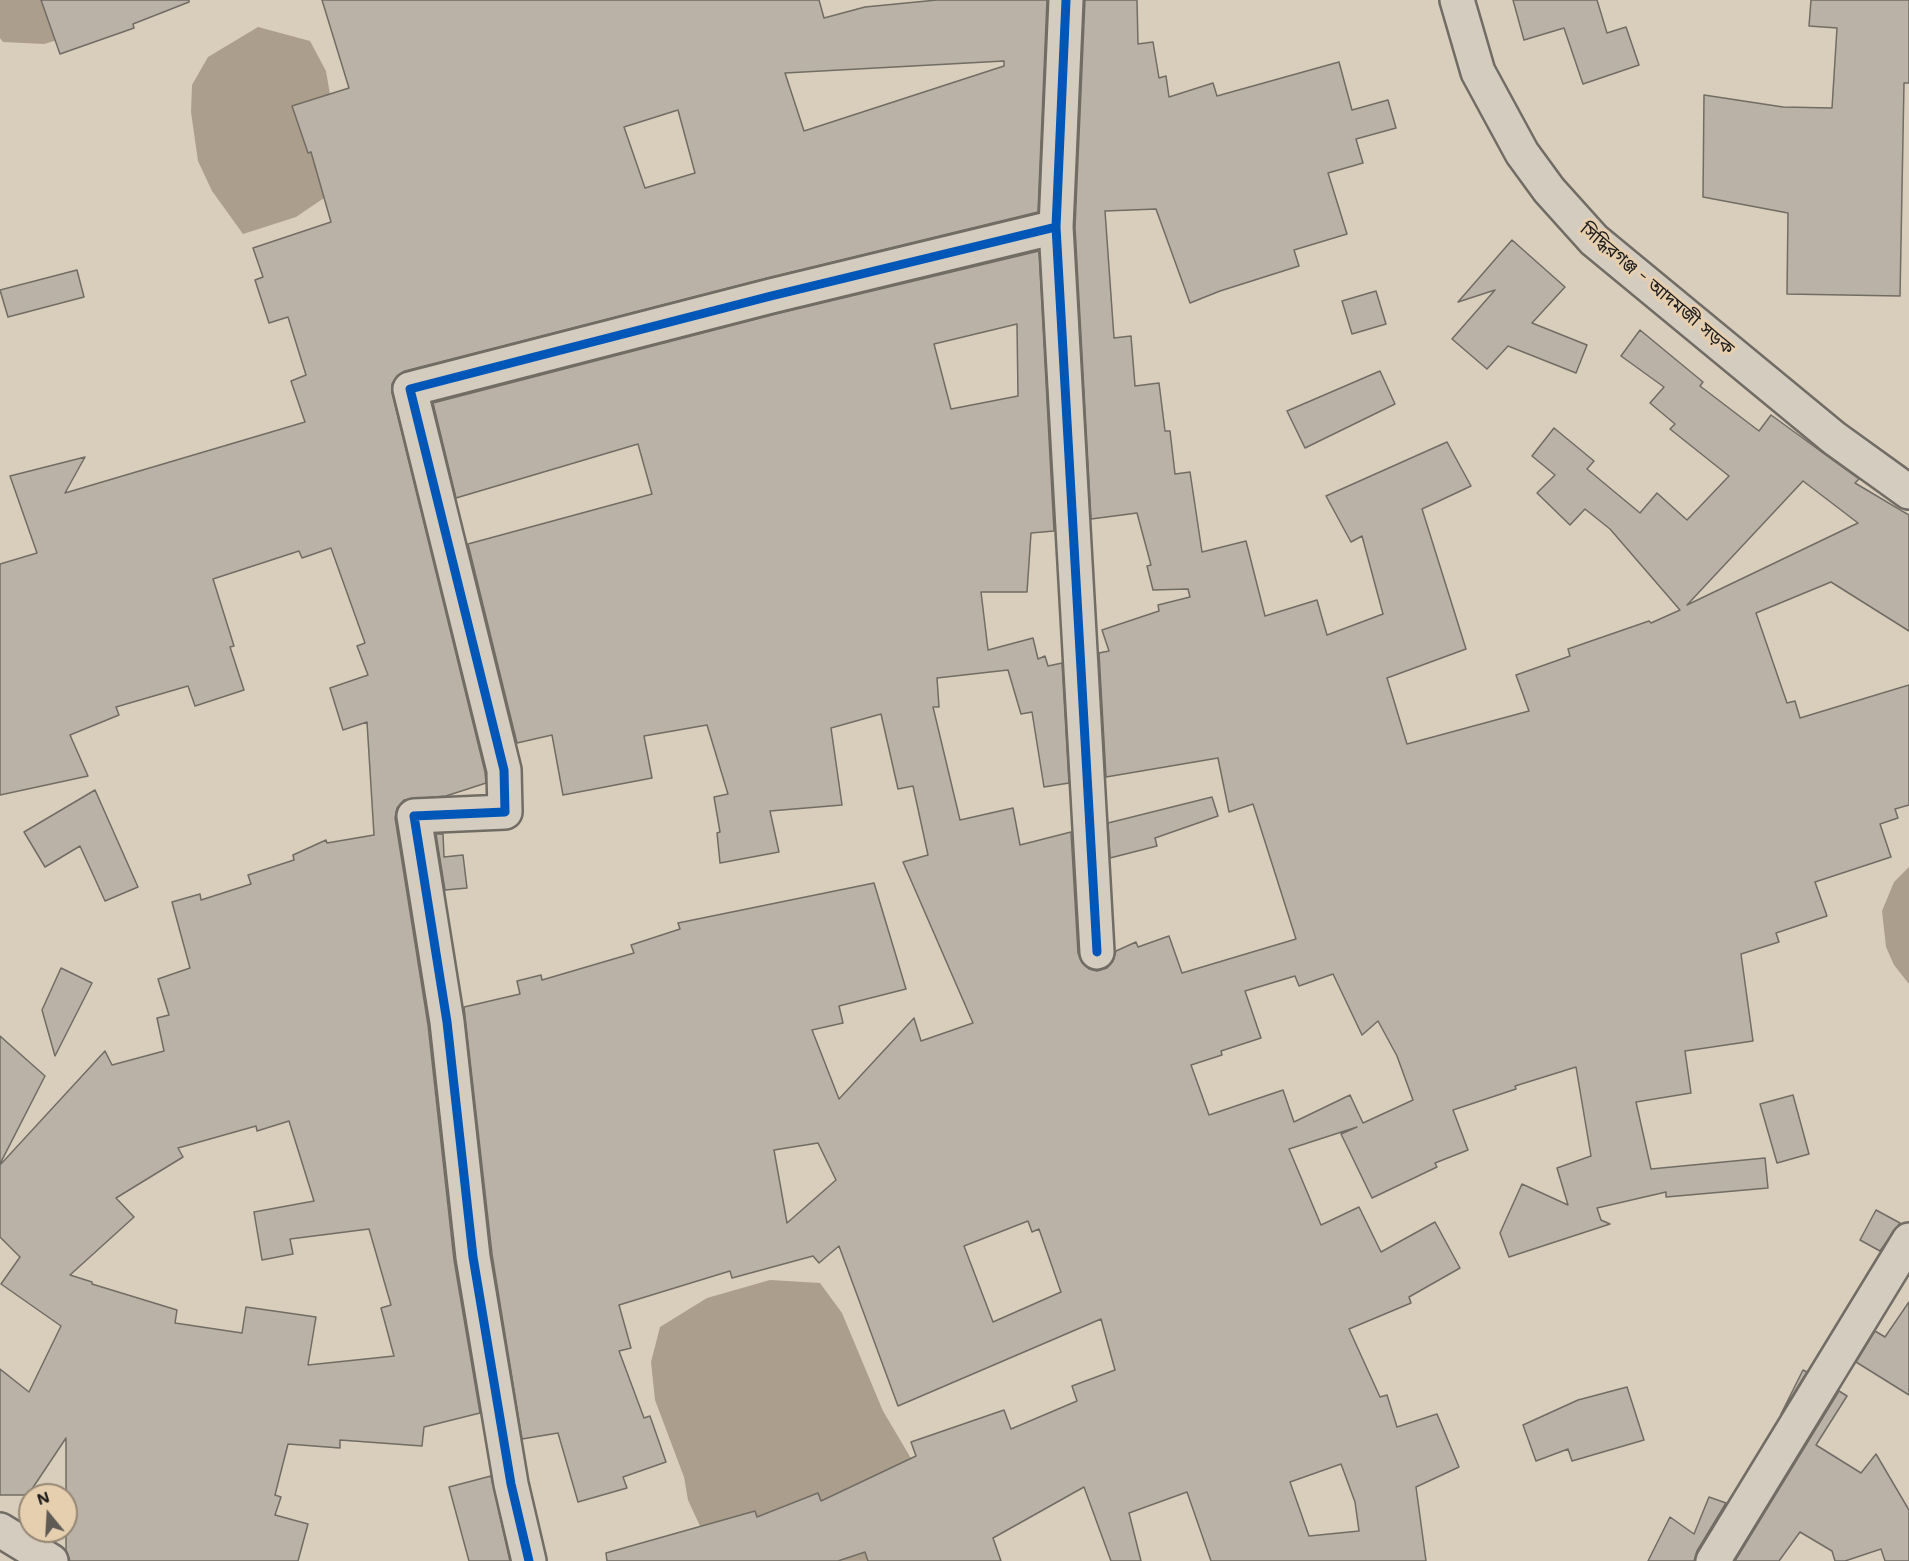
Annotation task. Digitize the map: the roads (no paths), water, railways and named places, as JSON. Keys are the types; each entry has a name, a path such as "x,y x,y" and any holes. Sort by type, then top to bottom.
{"street":[{"path":"1066,0 1056,227 1096,952"},
{"name":"সিদ্ধিরগঞ্জ - আদমজী সড়ক","path":"1458,0 1478,72 1522,153 1549,190 1594,240 1834,438 1909,492"},
{"path":"529,1561 511,1484 473,1257 447,1022 414,816 505,812 504,770 410,389 759,299 1056,227"},
{"path":"1713,1561 1909,1240"},
{"path":"0,1530 51,1561"}]}
